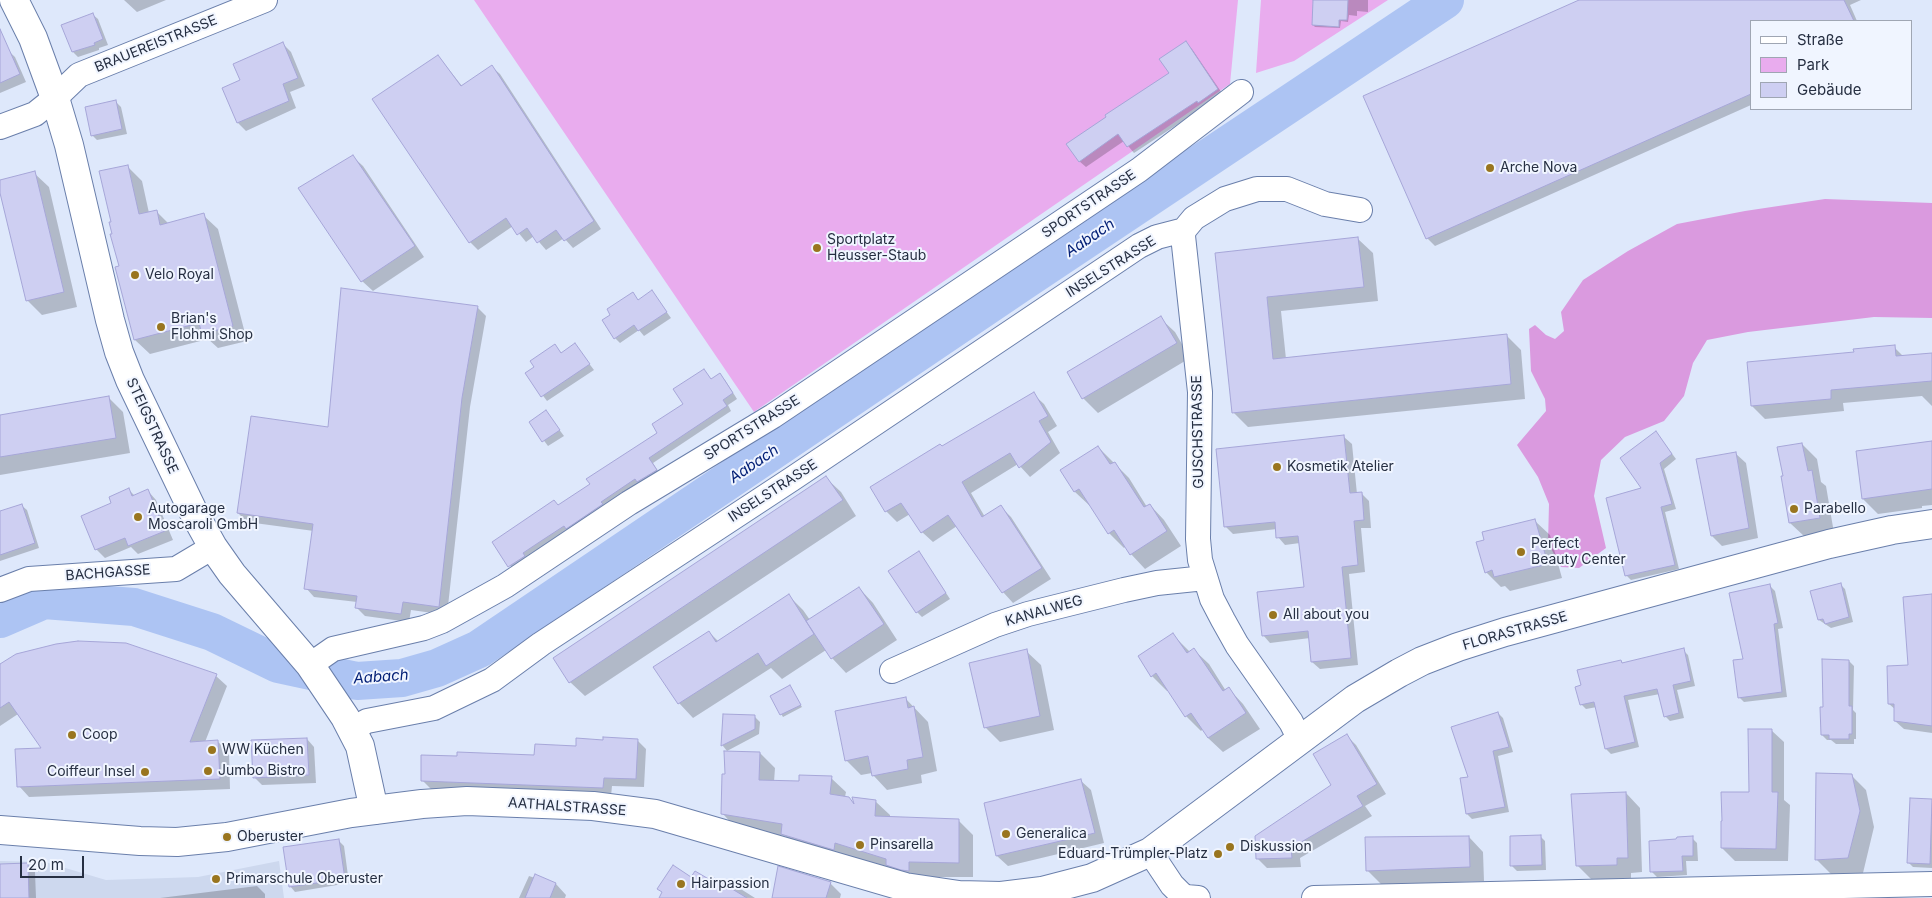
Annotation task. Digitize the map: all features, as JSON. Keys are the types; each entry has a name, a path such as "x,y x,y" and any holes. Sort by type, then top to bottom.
{"main road":[{"name":"STEIGSTRASSE","path":"14,0 33,38 55,98 69,145 119,352 163,450 213,547 232,574 310,658 352,729 360,746 374,810"},
{"name":"FLORASTRASSE","path":"1150,852 1357,698 1399,673 1458,647 1830,544 1892,530 1932,524"},
{"name":"AATHALSTRASSE","path":"0,830 123,840 177,842 227,837 374,810 422,804 467,801 593,806 655,814 905,887 959,895 1001,896 1042,891 1076,883 1104,873 1150,852"}],"street":[{"name":"BRAUEREISTRASSE","path":"0,127 35,114 79,75 265,0"},
{"name":"SPORTSTRASSE","path":"310,658 333,649 424,628 463,611 629,503 773,416 1139,170 1241,92"},
{"path":"1184,230 1194,218 1225,199 1257,188 1287,189 1325,204 1360,210"},
{"name":"GUSCHSTRASSE","path":"1184,230 1183,246 1200,392 1198,539 1200,560 1216,606 1237,645 1291,722 1300,740"},
{"name":"INSELSTRASSE","path":"352,729 367,721 434,708 492,680 541,644 792,479 1139,246 1157,237 1184,230"},
{"name":"BACHGASSE","path":"0,590 29,579 176,569 213,547"},
{"name":"KANALWEG","path":"892,671 995,625 1028,614 1124,590 1205,578"},
{"path":"1150,852 1172,885 1181,894 1191,898 1198,898"},
{"path":"1314,898 1932,884"}],"shaded area":[{"path":"1825,199 1932,203 1932,318 1874,317 1748,332 1707,340 1693,363 1684,396 1664,421 1625,437 1601,460 1594,496 1606,548 1579,568 1561,567 1548,543 1549,504 1538,477 1517,445 1546,411 1545,399 1531,371 1529,329 1535,325 1546,335 1555,339 1564,331 1561,312 1583,280 1628,251 1677,224"},
{"name":"Primarschule Oberuster","path":"0,861 45,862 106,880 198,877 279,861 284,898 0,898"}],"green space":[{"name":"Sportplatz Heusser-Staub","path":"474,0 1238,0 1230,84 754,412"},
{"path":"1261,0 1388,0 1294,61 1256,73"}],"building":[{"path":"1313,0 1348,0 1347,20 1339,20 1339,27 1312,25"},
{"name":"Arche Nova","path":"1579,0 1844,0 1854,20 1750,20 1750,94 1426,239 1363,96"},
{"path":"93,13 103,39 94,43 95,45 72,52 61,25"},
{"path":"0,29 20,74 0,83"},
{"path":"1186,41 1218,89 1127,147 1118,134 1079,162 1066,144 1106,117 1105,115 1169,73 1159,59"},
{"path":"283,42 298,78 283,84 289,101 237,123 222,88 240,80 233,64"},
{"path":"438,55 461,86 492,65 594,221 564,241 556,230 537,243 527,228 517,235 506,218 469,243 372,99"},
{"path":"116,100 122,129 91,136 85,107"},
{"path":"353,155 415,246 361,282 298,188"},
{"path":"128,165 139,214 157,210 160,225 204,213 233,326 202,334 199,323 134,340 115,267 119,266 110,234 112,234 109,222 111,222 99,171"},
{"path":"35,171 64,292 26,301 0,193 0,180"},
{"path":"1358,237 1364,287 1267,297 1273,359 1507,334 1511,384 1232,413 1215,253"},
{"path":"341,288 478,306 462,398 439,607 403,602 401,614 355,608 357,596 304,589 313,524 237,513 251,416 328,427"},
{"path":"652,290 667,312 638,331 634,325 614,339 602,320 610,315 607,309 633,292 638,300"},
{"path":"1161,316 1177,343 1082,399 1067,372"},
{"path":"575,343 590,364 541,397 525,373 534,367 530,361 555,344 561,353"},
{"path":"1895,345 1896,356 1932,353 1932,381 1831,390 1831,399 1751,406 1747,362 1854,352 1853,349"},
{"path":"704,369 711,379 720,373 733,393 723,400 727,406 649,458 657,470 637,482 635,479 566,529 564,526 523,553 525,556 508,567 492,542 554,500 558,505 590,484 586,479 657,433 652,424 683,404 673,389"},
{"path":"1034,392 1048,416 1039,421 1051,442 1019,468 1010,453 962,482 982,517 1001,505 1042,568 1002,593 948,515 921,533 901,503 885,512 870,487 940,444 942,446"},
{"path":"109,396 116,438 0,457 0,415"},
{"path":"546,410 560,430 542,442 529,422"},
{"path":"1656,431 1672,454 1660,463 1672,504 1661,507 1675,565 1625,576 1606,498 1641,488 1620,458"},
{"path":"1344,435 1350,493 1362,492 1364,520 1354,521 1358,565 1342,567 1351,658 1311,662 1308,631 1262,636 1257,592 1304,587 1298,536 1276,538 1275,522 1224,527 1216,449"},
{"path":"1932,441 1932,489 1862,499 1856,451"},
{"path":"1802,443 1808,471 1812,470 1820,518 1789,523 1777,447"},
{"path":"1098,446 1110,464 1115,462 1144,507 1150,504 1167,531 1130,555 1114,530 1108,534 1079,489 1074,492 1060,470"},
{"path":"1736,452 1749,528 1711,536 1696,459"},
{"path":"826,476 843,500 569,683 553,658"},
{"name":"Autogarage Moscaroli GmbH","path":"129,488 132,496 148,489 165,531 128,546 125,538 95,550 81,516 111,503 109,497"},
{"path":"22,504 35,543 0,555 0,511"},
{"path":"1535,519 1548,564 1494,577 1492,570 1485,573 1476,542 1484,540 1482,532"},
{"path":"919,551 946,593 916,613 888,571"},
{"path":"1841,583 1849,617 1825,624 1823,619 1818,620 1810,591"},
{"path":"1770,584 1778,623 1774,624 1782,692 1738,698 1733,660 1743,659 1729,593"},
{"path":"859,587 884,624 831,659 806,621"},
{"path":"789,594 814,634 766,666 758,653 678,704 653,667 709,631 716,642"},
{"path":"1932,594 1932,726 1894,721 1894,704 1888,704 1887,666 1908,665 1903,597"},
{"path":"1173,633 1187,653 1194,648 1223,691 1229,687 1246,713 1208,738 1191,713 1185,717 1156,673 1151,677 1138,656"},
{"path":"78,641 126,643 217,674 190,742 218,740 220,779 17,787 15,749 41,748 9,702 0,708 0,664 16,654 56,644"},
{"path":"1684,648 1691,681 1673,685 1679,713 1664,717 1657,689 1624,696 1635,742 1605,749 1594,702 1580,705 1575,687 1581,685 1577,670 1621,660 1622,663"},
{"path":"1027,649 1040,716 984,728 969,663"},
{"path":"1822,659 1849,660 1849,706 1852,706 1852,734 1849,734 1849,739 1829,739 1829,735 1821,735 1820,707 1823,707"},
{"path":"790,685 801,705 780,715 770,696"},
{"path":"906,697 908,708 914,706 923,757 907,760 908,769 872,776 868,756 845,761 835,711"},
{"path":"1498,712 1509,747 1493,751 1505,807 1466,814 1460,778 1468,777 1451,727"},
{"path":"723,714 755,715 755,729 721,746"},
{"path":"1748,729 1772,729 1772,792 1778,792 1776,849 1721,848 1721,792 1749,792"},
{"path":"1347,734 1377,784 1357,796 1363,806 1291,848 1292,858 1256,859 1255,836 1331,785 1313,754"},
{"path":"603,737 638,739 636,779 604,778 603,788 421,781 421,755 457,756 457,752 534,755 535,744 576,746 576,738 603,740"},
{"path":"307,738 309,775 253,778 251,740"},
{"path":"724,751 760,752 759,780 799,781 799,775 832,776 830,794 849,797 854,804 852,797 876,800 875,816 959,819 959,863 909,862 909,871 901,870 886,865 886,859 835,843 834,850 781,834 782,824 721,814 722,774 725,774"},
{"path":"1816,773 1852,774 1860,811 1848,858 1815,860"},
{"path":"1081,779 1095,833 996,856 984,803"},
{"path":"1626,792 1628,858 1617,858 1617,865 1576,866 1571,794"},
{"path":"1910,798 1932,799 1930,864 1907,863"},
{"path":"1541,835 1542,865 1510,866 1510,836"},
{"path":"1469,836 1470,867 1366,871 1365,837"},
{"path":"1693,836 1693,856 1682,856 1683,871 1650,872 1649,841"},
{"path":"339,839 345,879 289,887 283,847"},
{"path":"28,863 29,898 0,898 0,864"},
{"path":"673,865 691,877 695,871 712,881 714,878 747,898 659,898 662,892 657,889"},
{"path":"778,866 831,882 826,898 772,898"},
{"path":"535,874 556,883 550,898 525,898"}],"waterway":[{"name":"Aabach","path":"0,619 44,600 134,607 212,632 278,664 357,681 402,678 437,668 479,649 1022,282 1445,0"}],"place":[{"name":"Arche Nova","path":"1490,168"},
{"name":"Sportplatz Heusser-Staub","path":"817,248"},
{"name":"Velo Royal","path":"135,275"},
{"name":"Brian's Flohmi Shop","path":"161,327"},
{"name":"Kosmetik Atelier","path":"1277,467"},
{"name":"Parabello","path":"1794,509"},
{"name":"Autogarage Moscaroli GmbH","path":"138,517"},
{"name":"Perfect Beauty Center","path":"1521,552"},
{"name":"All about you","path":"1273,615"},
{"name":"Coop","path":"72,735"},
{"name":"WW Küchen","path":"212,750"},
{"name":"Jumbo Bistro","path":"208,771"},
{"name":"Coiffeur Insel","path":"145,772"},
{"name":"Generalica","path":"1006,834"},
{"name":"Oberuster","path":"227,837"},
{"name":"Pinsarella","path":"860,845"},
{"name":"Diskussion","path":"1230,847"},
{"name":"Eduard-Trümpler-Platz","path":"1218,854"},
{"name":"Primarschule Oberuster","path":"216,879"},
{"name":"Hairpassion","path":"681,884"}]}
